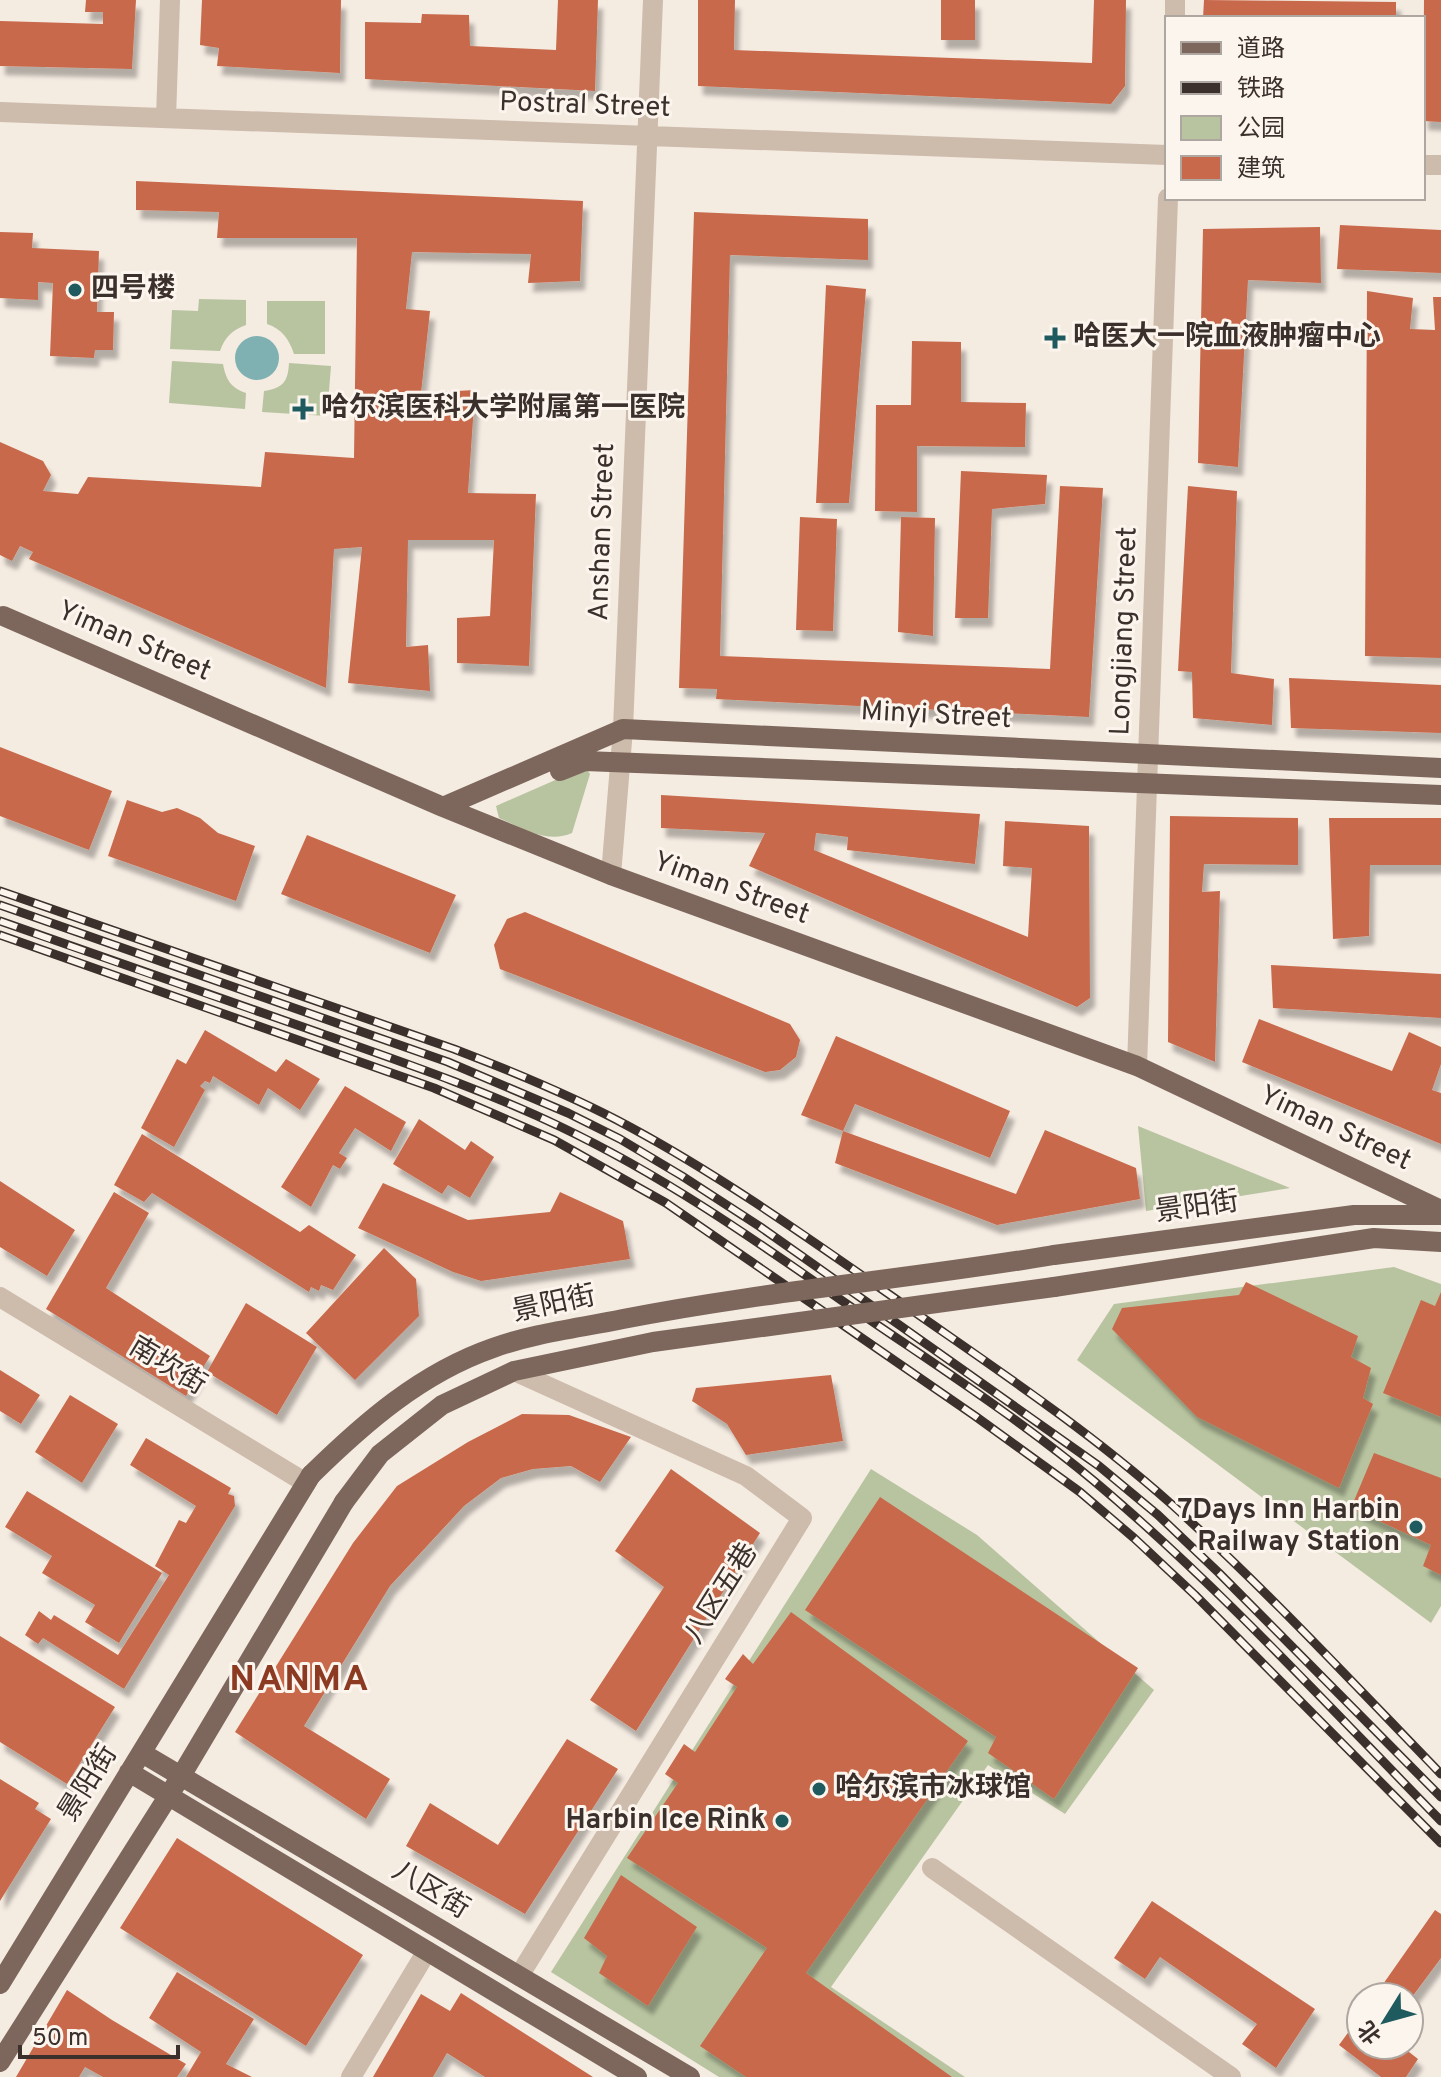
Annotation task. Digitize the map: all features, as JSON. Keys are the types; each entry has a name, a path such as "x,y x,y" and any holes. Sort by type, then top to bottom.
{"main road":[{"name":"Yiman Street","path":"3,616 452,810 611,875 1137,1066 1441,1212"},
{"name":"Minyi Street","path":"452,810 623,729 1441,768"},
{"name":"Minyi Street","path":"452,810 585,761 1441,795"},
{"name":"景阳街","path":"0,1984 308,1479 342,1445 400,1396 492,1348 527,1338 697,1305 1354,1215 1441,1212"},
{"name":"景阳街","path":"0,2062 181,1776 344,1502 380,1454 442,1405 514,1371 653,1342 1054,1287 1374,1238 1441,1242"},
{"name":"八区街","path":"142,1753 690,2077"},
{"name":"八区街","path":"129,1772 637,2077"}],"street":[{"path":"166,118 170,0"},
{"name":"Anshan Street","path":"611,875 623,729 653,0"},
{"name":"Postral Street","path":"0,112 1165,155"},
{"name":"Longjiang Street","path":"1137,1066 1168,200"},
{"name":"南坎街","path":"0,1297 308,1479"},
{"name":"八区五巷","path":"514,1371 746,1476 802,1518 519,1976"},
{"path":"932,1868 1231,2077"},
{"path":"351,2077 427,1951"}],"green space":[{"path":"199,299 246,300 246,325 230,335 220,351 170,349 172,310 198,311"},
{"path":"267,301 325,301 325,354 294,354 284,335 267,324"},
{"path":"172,361 223,364 230,383 246,393 245,409 169,403"},
{"path":"289,363 331,366 327,416 262,412 264,391 283,383"},
{"path":"585,767 590,774 572,833 544,836 499,818 496,806"},
{"path":"1138,1126 1290,1188 1146,1211"},
{"path":"1394,1267 1441,1284 1441,1606 1431,1623 1077,1360 1114,1304"},
{"name":"哈尔滨市冰球馆","path":"871,1469 977,1535 1154,1690 1065,1814 988,1765 831,1987 965,2077 719,2077 551,1972"}],"water":[{"path":"257,336 273,342 279,358 273,374 257,380 241,374 235,358 241,342"}],"building":[{"path":"86,0 136,0 132,69 0,66 0,21 103,24 103,12 85,12"},
{"path":"202,0 341,0 340,73 217,66 219,48 200,45"},
{"path":"558,0 598,0 595,91 365,79 365,22 421,23 422,14 469,15 470,46 556,50"},
{"path":"698,0 735,0 734,50 1092,63 1094,0 1126,0 1125,86 1111,104 698,86"},
{"path":"941,0 975,0 975,40 941,40"},
{"path":"1204,0 1396,2 1396,16 1203,16"},
{"path":"1424,0 1441,0 1441,122 1425,121"},
{"name":"哈尔滨医科大学附属第一医院","path":"136,181 583,201 580,281 528,283 531,254 412,252 406,309 430,311 421,393 475,390 468,493 536,494 529,666 457,663 457,618 490,616 494,540 408,540 406,647 428,645 430,691 348,683 362,547 334,549 326,688 29,559 33,552 20,546 12,561 0,555 0,442 43,461 51,475 43,491 78,494 88,477 261,487 265,452 354,458 357,238 217,238 219,212 136,210"},
{"path":"694,212 868,219 868,260 730,255 720,656 1050,669 1060,486 1103,488 1089,717 716,699 717,689 679,688"},
{"path":"1340,225 1441,230 1441,273 1337,269"},
{"path":"1320,227 1321,283 1248,280 1238,467 1198,463 1203,229"},
{"name":"四号楼","path":"0,232 33,233 32,248 99,251 97,312 114,312 113,350 95,350 94,358 50,356 53,283 38,282 38,300 0,298"},
{"path":"826,285 866,289 849,503 816,503"},
{"path":"1367,291 1413,298 1410,329 1435,330 1433,297 1441,297 1441,658 1365,656"},
{"path":"912,341 961,342 961,402 1026,403 1025,447 917,446 917,512 875,511 876,405 911,405"},
{"path":"961,471 1047,475 1045,504 992,509 988,618 955,618"},
{"path":"1188,486 1237,491 1231,673 1274,679 1272,725 1193,718 1192,672 1178,671"},
{"path":"800,517 837,519 833,631 796,630"},
{"path":"901,517 935,518 933,636 898,632"},
{"path":"1289,678 1441,685 1441,733 1291,728"},
{"path":"0,747 112,791 89,850 0,816"},
{"path":"661,795 980,814 975,864 847,850 848,837 816,833 814,850 1028,937 1032,868 1003,866 1005,821 1089,826 1090,998 1077,1007 749,866 765,833 661,828"},
{"path":"127,800 162,812 177,808 200,818 218,833 255,846 236,901 108,856"},
{"path":"1170,816 1298,818 1298,865 1204,864 1202,892 1220,891 1215,1062 1168,1042"},
{"path":"1329,818 1441,818 1441,865 1370,865 1369,936 1333,939"},
{"path":"307,835 456,895 430,953 281,894"},
{"path":"525,912 790,1024 800,1040 796,1057 780,1070 765,1072 500,969 494,945 507,919"},
{"path":"1271,965 1441,974 1441,1018 1273,1008"},
{"path":"1259,1019 1392,1071 1409,1032 1441,1047 1441,1064 1432,1090 1441,1093 1441,1144 1242,1062"},
{"path":"205,1030 276,1072 286,1059 320,1079 300,1110 268,1088 259,1105 213,1076 210,1083 205,1081 200,1086 205,1090 174,1147 141,1128 177,1059 186,1064"},
{"path":"836,1036 1010,1111 990,1158 855,1104 843,1131 801,1115"},
{"path":"345,1086 406,1122 391,1151 355,1128 339,1153 347,1158 340,1169 333,1165 311,1207 281,1187"},
{"path":"419,1119 465,1150 471,1141 494,1157 470,1198 448,1185 442,1194 393,1164"},
{"path":"1045,1130 1136,1168 1140,1199 997,1225 835,1163 843,1131 1016,1194"},
{"path":"142,1134 300,1232 309,1225 356,1255 333,1290 321,1285 319,1291 311,1287 309,1292 152,1193 144,1202 114,1185"},
{"path":"0,1181 75,1230 47,1276 0,1247"},
{"path":"383,1183 468,1220 550,1212 560,1192 623,1221 630,1259 481,1281 453,1272 358,1228"},
{"path":"114,1192 149,1213 106,1288 210,1356 186,1396 46,1309"},
{"path":"384,1248 416,1279 419,1316 355,1380 306,1333"},
{"path":"1246,1282 1358,1336 1351,1357 1371,1368 1363,1398 1373,1404 1339,1488 1197,1417 1112,1329 1122,1308 1239,1295"},
{"path":"1441,1292 1441,1417 1383,1393 1421,1300 1435,1306"},
{"path":"246,1303 317,1347 277,1415 207,1372"},
{"path":"0,1370 40,1395 21,1424 0,1411"},
{"path":"831,1375 843,1441 746,1455 727,1424 692,1401 696,1388"},
{"path":"70,1395 118,1424 82,1483 35,1452"},
{"path":"522,1414 569,1415 631,1437 600,1482 571,1466 533,1469 501,1478 464,1506 390,1586 304,1726 390,1779 366,1819 235,1732 353,1543 397,1486 468,1442"},
{"path":"146,1438 231,1488 228,1494 234,1496 235,1506 124,1689 43,1638 38,1644 25,1635 39,1611 51,1620 54,1615 118,1655 169,1575 155,1566 179,1520 186,1523 196,1506 130,1465"},
{"name":"7Days Inn Harbin Railway Station","path":"1374,1453 1441,1478 1441,1575 1423,1566 1431,1545 1351,1508"},
{"path":"671,1469 760,1533 636,1731 590,1700 664,1587 615,1551"},
{"path":"27,1491 162,1573 119,1643 85,1622 95,1605 42,1573 52,1556 5,1527"},
{"path":"880,1497 1138,1668 1054,1799 988,1753 996,1737 805,1610"},
{"name":"Harbin Ice Rink","path":"791,1612 968,1741 806,1973 952,2077 746,2077 700,2046 767,1948 627,1858 678,1783 665,1774 684,1744 695,1752 737,1687 725,1679 743,1654 753,1664"},
{"path":"0,1636 115,1707 67,1784 0,1742"},
{"path":"567,1739 618,1769 525,1914 406,1846 430,1803 498,1845"},
{"path":"0,1779 39,1803 35,1809 51,1819 0,1901"},
{"path":"177,1838 363,1955 306,2046 120,1928"},
{"path":"621,1875 697,1927 648,2006 599,1973 607,1956 584,1938"},
{"path":"1152,1901 1315,2009 1276,2068 1242,2044 1257,2024 1160,1957 1145,1979 1114,1958"},
{"path":"1435,1910 1441,1914 1441,1958 1424,1981 1385,1981"},
{"path":"177,1972 254,2019 226,2064 252,2077 186,2077 201,2052 149,2018"},
{"path":"67,1990 186,2064 177,2077 103,2077 85,2067 79,2077 16,2077"},
{"path":"461,1993 593,2077 485,2077 447,2053 433,2077 373,2077 421,1994 450,2011"},
{"path":"1360,2061 1417,2061 1406,2077 1381,2077"}],"railway":[{"path":"0,891 499,1067 609,1116 740,1192 1013,1381 1139,1476 1273,1601 1441,1774"},
{"path":"0,905 448,1062 568,1113 682,1176 759,1226 1099,1466 1158,1515 1219,1573 1441,1797"},
{"path":"0,921 498,1099 598,1145 704,1208 970,1388 1094,1481 1228,1604 1441,1821"},
{"path":"0,935 434,1088 554,1140 666,1203 1080,1492 1195,1595 1441,1843"}],"place":[{"name":"四号楼","path":"75,290"},
{"name":"哈医大一院血液肿瘤中心","path":"1055,338"},
{"name":"哈尔滨医科大学附属第一医院","path":"303,409"},
{"name":"7Days Inn Harbin Railway Station","path":"1416,1527"},
{"name":"哈尔滨市冰球馆","path":"819,1789"},
{"name":"Harbin Ice Rink","path":"782,1821"}],"district":[{"name":"NANMA","path":"300,1681"}]}
